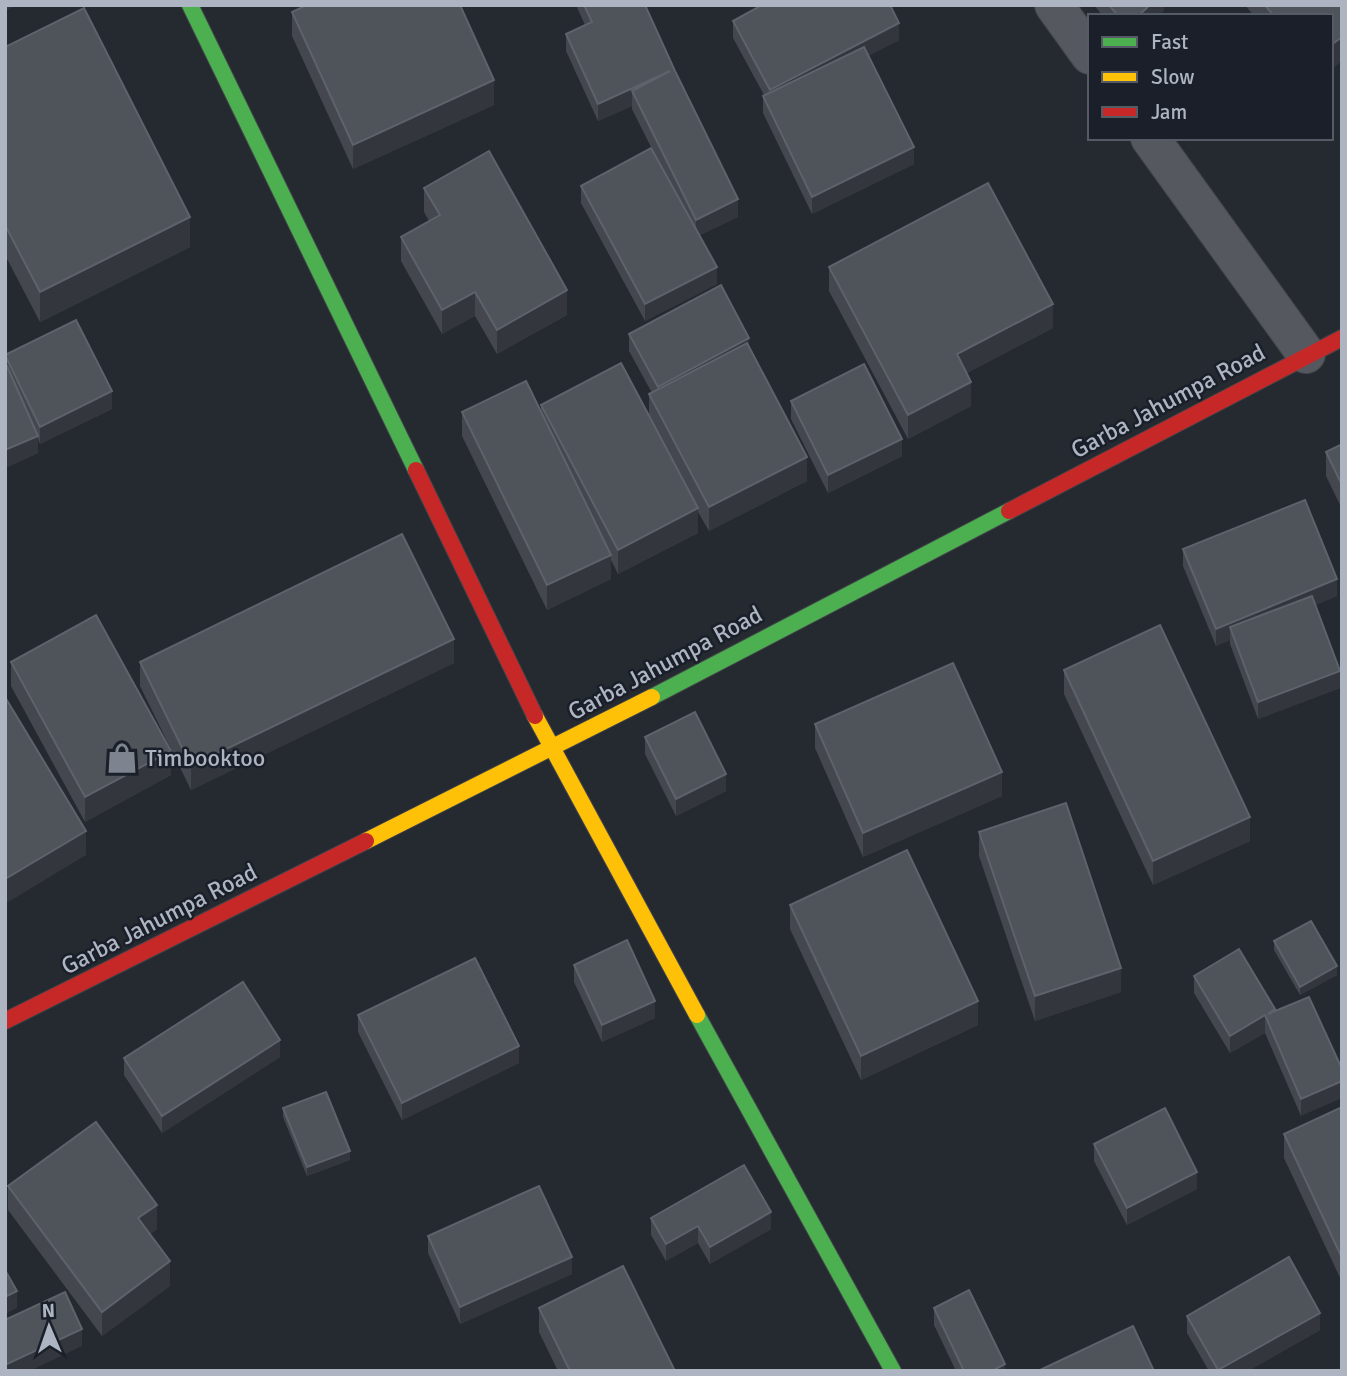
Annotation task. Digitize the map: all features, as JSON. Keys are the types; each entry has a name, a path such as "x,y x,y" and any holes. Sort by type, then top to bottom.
{"street":[{"path":"190,5 551,749 893,1371"},
{"path":"1054,5 1088,52"},
{"path":"1151,140 1306,354"},
{"name":"Garba Jahumpa Road","path":"5,1021 551,749 1306,354 1342,338"}],"building":[{"path":"307,5 460,5 494,80 353,145 292,12"},
{"path":"584,5 645,5 738,199 696,220 632,91 670,71 598,104 566,34 592,22"},
{"path":"762,5 890,5 899,23 770,90 733,21"},
{"path":"1109,5 1150,5 1140,14 1116,14"},
{"path":"1265,5 1342,5 1342,37 1333,44 1333,14 1272,14"},
{"path":"84,8 190,217 40,292 5,225 5,47"},
{"path":"864,47 914,147 812,197 763,96"},
{"path":"651,148 717,267 645,304 581,186"},
{"path":"489,151 567,290 497,330 475,292 442,310 401,237 440,215 424,188"},
{"path":"988,183 1053,304 957,354 971,382 908,415 829,267"},
{"path":"721,285 749,338 658,387 629,334"},
{"path":"76,320 112,391 40,427 5,355"},
{"path":"747,343 807,457 709,507 649,394"},
{"path":"621,363 698,508 618,550 541,405"},
{"path":"864,364 902,439 828,475 791,401"},
{"path":"7,366 38,436 5,450 5,367"},
{"path":"526,381 611,555 547,585 462,412"},
{"path":"1342,444 1342,485 1326,452"},
{"path":"1305,500 1337,579 1216,629 1183,549"},
{"path":"402,534 454,639 191,766 140,662"},
{"path":"1312,596 1340,671 1258,702 1230,627"},
{"path":"96,615 171,751 85,797 11,662"},
{"path":"1160,625 1250,817 1153,861 1064,670"},
{"path":"953,663 1002,772 863,833 815,724"},
{"path":"5,697 86,831 5,879"},
{"path":"695,712 726,774 676,799 645,737"},
{"path":"1066,803 1121,968 1035,996 979,832"},
{"path":"907,850 978,1001 861,1056 790,905"},
{"path":"1311,921 1337,966 1300,987 1274,941"},
{"path":"627,940 655,1001 602,1025 574,965"},
{"path":"1239,949 1275,1009 1268,1014 1309,997 1342,1069 1342,1081 1301,1099 1265,1015 1230,1036 1194,976"},
{"path":"475,958 519,1046 402,1103 358,1015"},
{"path":"243,982 280,1040 162,1116 124,1058"},
{"path":"326,1092 350,1151 307,1167 283,1108"},
{"path":"1342,1107 1342,1258 1284,1134"},
{"path":"1165,1108 1197,1172 1127,1208 1094,1144"},
{"path":"96,1122 157,1205 138,1218 170,1261 102,1312 8,1186"},
{"path":"744,1165 771,1212 710,1247 698,1226 666,1244 651,1218"},
{"path":"539,1186 572,1257 460,1307 428,1236"},
{"path":"1289,1257 1320,1313 1218,1370 1187,1316"},
{"path":"623,1266 675,1371 570,1371 539,1308"},
{"path":"5,1270 17,1291 5,1297"},
{"path":"969,1290 1005,1364 992,1371 964,1371 934,1308"},
{"path":"65,1292 82,1329 5,1365 5,1320"},
{"path":"1133,1326 1154,1371 1038,1371"}],"traffic: fast":[{"path":"190,5 416,470"},
{"path":"652,697 1009,511"},
{"path":"697,1015 893,1371"}],"traffic: slow":[{"path":"366,841 652,697"},
{"path":"535,716 697,1015"}],"traffic: jam":[{"path":"1009,511 1342,338"},
{"path":"416,470 535,716"},
{"path":"5,1021 366,841"}],"place":[{"name":"Timbooktoo","path":"122,758"}]}
